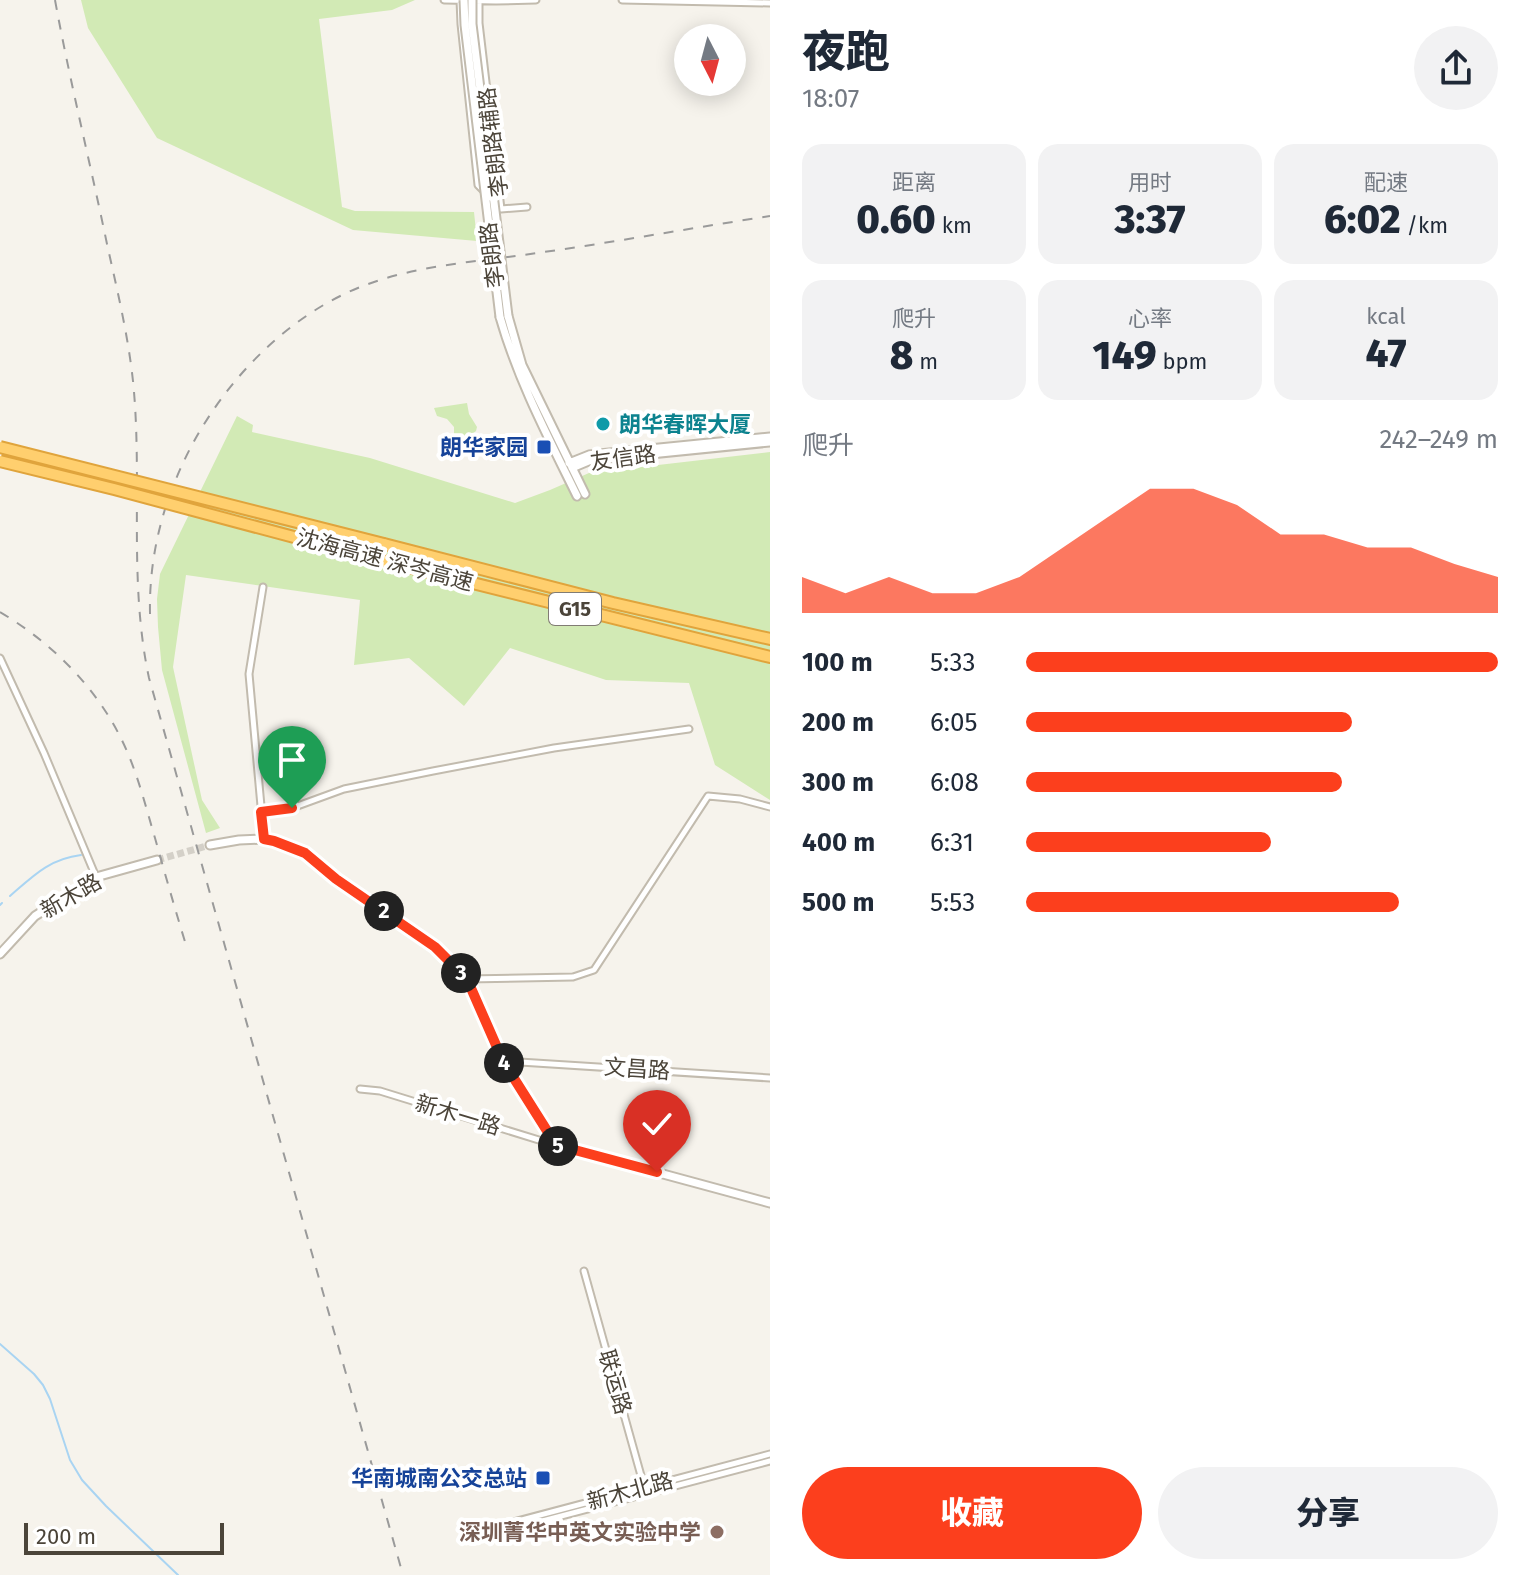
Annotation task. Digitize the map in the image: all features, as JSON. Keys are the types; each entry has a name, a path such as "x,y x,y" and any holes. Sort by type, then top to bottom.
{"highway":[{"name":"沈海高速 深岑高速","path":"0,447 613,603 770,639"},
{"name":"沈海高速 深岑高速","path":"0,461 770,657"}],"street":[{"path":"444,0 536,0"},
{"name":"李朗路辅路","path":"461,0 478,185 501,209"},
{"name":"李朗路","path":"461,0 504,316 516,368 535,411 581,495 522,365 504,316 472,24 476,0"},
{"name":"李朗路辅路","path":"476,0 501,209"},
{"path":"622,0 770,3"},
{"path":"501,209 527,207"},
{"name":"友信路","path":"570,465 589,455 770,440"},
{"path":"263,587 249,674 264,839"},
{"path":"0,658 96,877"},
{"path":"261,812 292,808 344,789 448,768 554,748 689,729"},
{"path":"467,979 573,977 594,970 708,796 740,799 770,807"},
{"path":"210,845 264,839 305,853 336,879 435,947 467,979 503,1061 556,1145 770,1203"},
{"name":"新木路","path":"0,954 35,916 96,877 157,860"},
{"name":"文昌路","path":"503,1061 770,1078"},
{"name":"新木一路","path":"360,1089 380,1091 556,1145"},
{"name":"联运路","path":"584,1271 645,1490"},
{"name":"新木北路","path":"492,1531 770,1454"},
{"name":"新木北路","path":"645,1490 770,1461"}],"green space":[{"path":"81,0 415,0 392,10 319,19 342,207 355,211 474,212 477,241 353,230 157,138 88,28"},
{"path":"467,403 476,431 455,448 450,444 454,427 447,419 437,416 434,408"},
{"path":"237,416 253,425 252,432 370,458 515,503 589,473 770,452 770,800 715,765 689,683 606,680 510,648 464,706 409,658 354,665 360,600 186,575 173,667 202,800 220,828 206,833 162,670 157,599 160,574"}],"waterway":[{"path":"10,896 51,864 81,855"},
{"path":"0,1344 43,1385 70,1460 82,1480 178,1575"}],"tunnel":[{"path":"157,860 210,845"}],"railway":[{"path":"55,0 131,364 136,418 139,604 149,678 403,1575"},
{"path":"150,614 153,562 160,528 176,479 191,447 231,386 283,334 312,312 344,294 416,271 770,216"},
{"path":"0,612 59,656 92,693 119,734 140,787 186,945"}],"place":[{"name":"朗华春晖大厦","path":"603,424"},
{"name":"朗华家园","path":"544,447"},
{"name":"华南城南公交总站","path":"543,1478"},
{"name":"深圳菁华中英文实验中学","path":"717,1532"}],"route":[{"path":"292,808 261,812 264,839 305,853 336,879 435,947 467,979 503,1061 556,1145 657,1172"}]}
